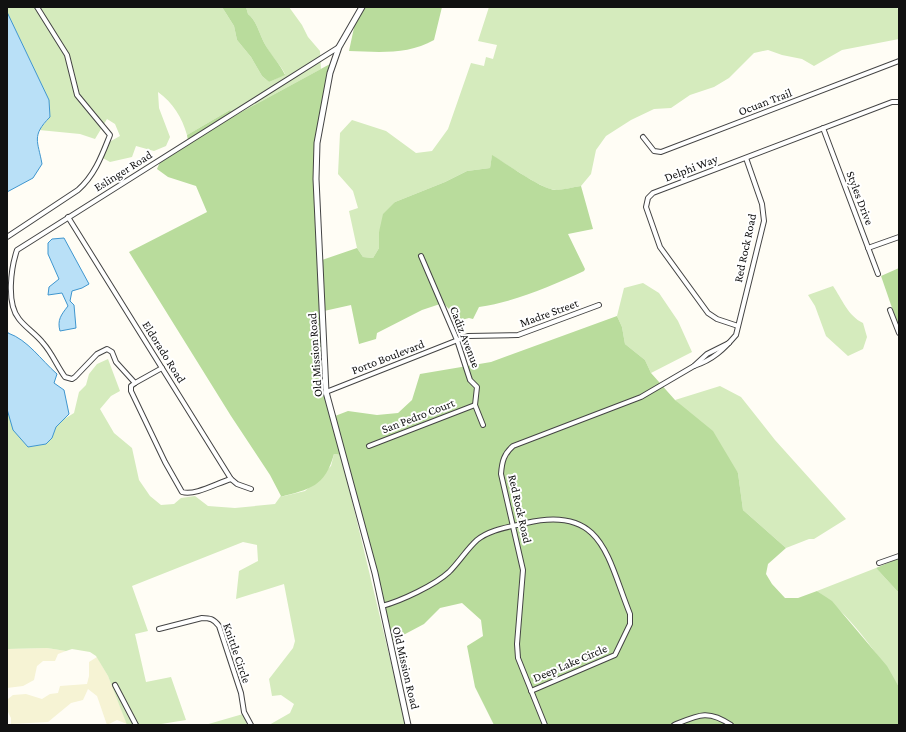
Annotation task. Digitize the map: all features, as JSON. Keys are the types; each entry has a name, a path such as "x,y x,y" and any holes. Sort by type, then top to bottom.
{"street":[{"path":"7,237 78,190 87,182 99,162 110,135 77,95 67,55 37,7"},
{"name":"Old Mission Road","path":"362,7 339,47 330,73 317,143 316,179 326,392 382,606 408,725"},
{"name":"Eslinger Road","path":"135,383 116,362 110,350 104,349 96,354 79,374 72,379 65,377 44,343 19,319 15,312 11,282 13,262 18,250 339,47"},
{"name":"Ocuan Trail","path":"643,137 654,151 661,152 899,61"},
{"name":"Delphi Way","path":"738,326 717,320 708,313 660,247 646,207 648,198 653,193 892,102 899,102"},
{"name":"Styles Drive","path":"823,128 878,274"},
{"name":"Red Rock Road","path":"545,725 518,658 517,644 523,570 501,474 505,454 514,446 641,397 694,366 713,358 736,335 764,221 762,204 746,158"},
{"name":"Eldorado Road","path":"68,217 231,479"},
{"path":"868,248 899,237"},
{"name":"Cadiz Avenue","path":"421,256 457,340 470,380 477,386 475,405 483,425"},
{"name":"Madre Street","path":"457,340 468,336 477,335 518,335 599,305"},
{"path":"890,310 899,333"},
{"name":"Porto Boulevard","path":"326,392 457,340"},
{"name":"Red Rock Road","path":"694,366 710,352 729,343"},
{"path":"710,352 713,358"},
{"path":"162,368 131,386 133,395 165,462 182,492 188,494 231,479 237,484 251,489"},
{"name":"San Pedro Court","path":"369,446 475,405"},
{"name":"Deep Lake Circle","path":"382,606 401,600 448,572 477,540 487,533 553,518 567,519 588,529 597,538 605,551 630,614 630,624 615,655 531,691"},
{"path":"880,563 899,556"},
{"name":"Knittle Circle","path":"159,629 202,618 209,618 217,622 241,693 244,712 251,725"},
{"path":"115,685 136,725"},
{"path":"674,725 693,717 708,715 720,718 731,725"}],"shaded area":[{"path":"47,648 66,651 58,654 55,661 43,661 37,666 34,680 23,686 7,688 7,649"},
{"path":"97,657 108,676 127,724 117,720 107,725 97,696 88,689 83,700 71,703 48,722 11,724 11,718 8,712 8,699 13,695 26,694 42,699 50,694 58,693 60,686 87,684 89,676 89,662"}],"green space":[{"path":"7,7 222,7 234,26 237,40 251,57 262,76 269,82 285,74 268,50 254,21 248,14 246,7 289,7 302,25 308,37 320,51 321,69 234,116 230,110 187,135 176,111 158,92 159,108 170,137 166,146 154,151 136,146 132,157 110,162 101,157 102,146 120,136 115,124 107,119 95,139 80,134 39,130 50,117 49,100 7,12"},
{"path":"222,7 246,7 248,14 254,21 266,46 285,75 269,82 262,76 251,57 237,40 234,26"},
{"path":"364,7 442,7 434,40 424,45 393,52 349,51 355,23"},
{"path":"489,7 897,7 899,12 899,39 842,50 814,66 802,59 782,55 768,50 754,53 729,78 714,87 690,95 671,108 654,109 631,120 606,136 596,150 591,174 581,186 559,190 550,189 533,181 492,156 490,168 467,171 445,182 395,202 379,232 379,248 373,258 363,257 357,248 349,211 358,208 353,191 338,174 340,133 352,120 386,131 416,153 432,151 448,129 471,63 484,66 486,57 493,59 497,45 478,41"},
{"path":"330,64 315,143 324,392 341,455 334,454 326,474 315,485 300,492 280,497 281,496 270,475 231,416 129,252 207,212 196,186 168,177 157,169 163,155 188,141 187,135 230,110 234,116"},
{"path":"492,155 533,181 549,189 558,190 581,186 593,229 568,234 585,269 584,271 546,288 492,305 479,307 473,319 469,318 454,322 449,309 443,303 422,310 377,333 376,339 359,344 351,305 324,311 322,260 357,248 363,257 373,258 379,248 379,232 383,214 395,202 445,182 467,171 490,168"},
{"path":"899,268 899,328 881,276"},
{"path":"643,283 659,293 678,321 692,352 651,373 645,360 625,344 622,327 617,316 624,288"},
{"path":"833,286 849,312 863,323 867,337 863,349 848,356 826,336 815,306 808,295"},
{"path":"617,316 622,327 625,344 645,360 651,373 675,400 713,431 738,473 743,510 786,548 768,564 766,574 772,584 785,598 798,598 817,591 832,601 887,666 899,687 899,725 494,725 475,687 467,646 483,636 481,620 462,603 440,608 424,624 392,641 335,416 348,411 377,415 398,413 412,400 420,374 491,362"},
{"path":"108,359 120,391 111,396 100,409 114,433 132,448 139,480 150,496 161,505 174,504 181,498 195,496 208,506 235,508 275,504 280,497 305,491 331,466 334,454 341,455 406,725 269,725 290,713 294,704 281,695 272,696 269,679 293,648 295,641 284,584 236,599 239,571 258,561 257,545 243,542 132,586 148,631 135,634 146,682 171,677 186,720 155,725 127,725 108,676 96,656 90,652 72,649 66,651 47,648 7,649 7,409 28,447 46,444 52,438 56,427 61,421 74,413 79,392 86,385 89,374 97,364"},
{"path":"720,386 741,397 775,440 846,519 814,539 809,539 786,548 743,510 738,473 675,400"},
{"path":"899,558 899,593 876,568"},
{"path":"876,568 899,593 899,687 883,662 851,622 828,599 817,591"},
{"path":"243,714 247,725 205,725"}],"water":[{"path":"7,12 49,100 50,117 40,129 37,139 42,164 33,178 7,192"},
{"path":"64,238 89,284 72,291 70,301 74,305 76,328 60,331 60,318 68,306 62,293 48,295 49,287 59,279 48,254 48,243 52,239"},
{"path":"7,330 8,333 22,340 28,345 57,374 54,383 64,390 69,414 56,427 52,438 46,444 28,447 13,430 7,409"}]}
